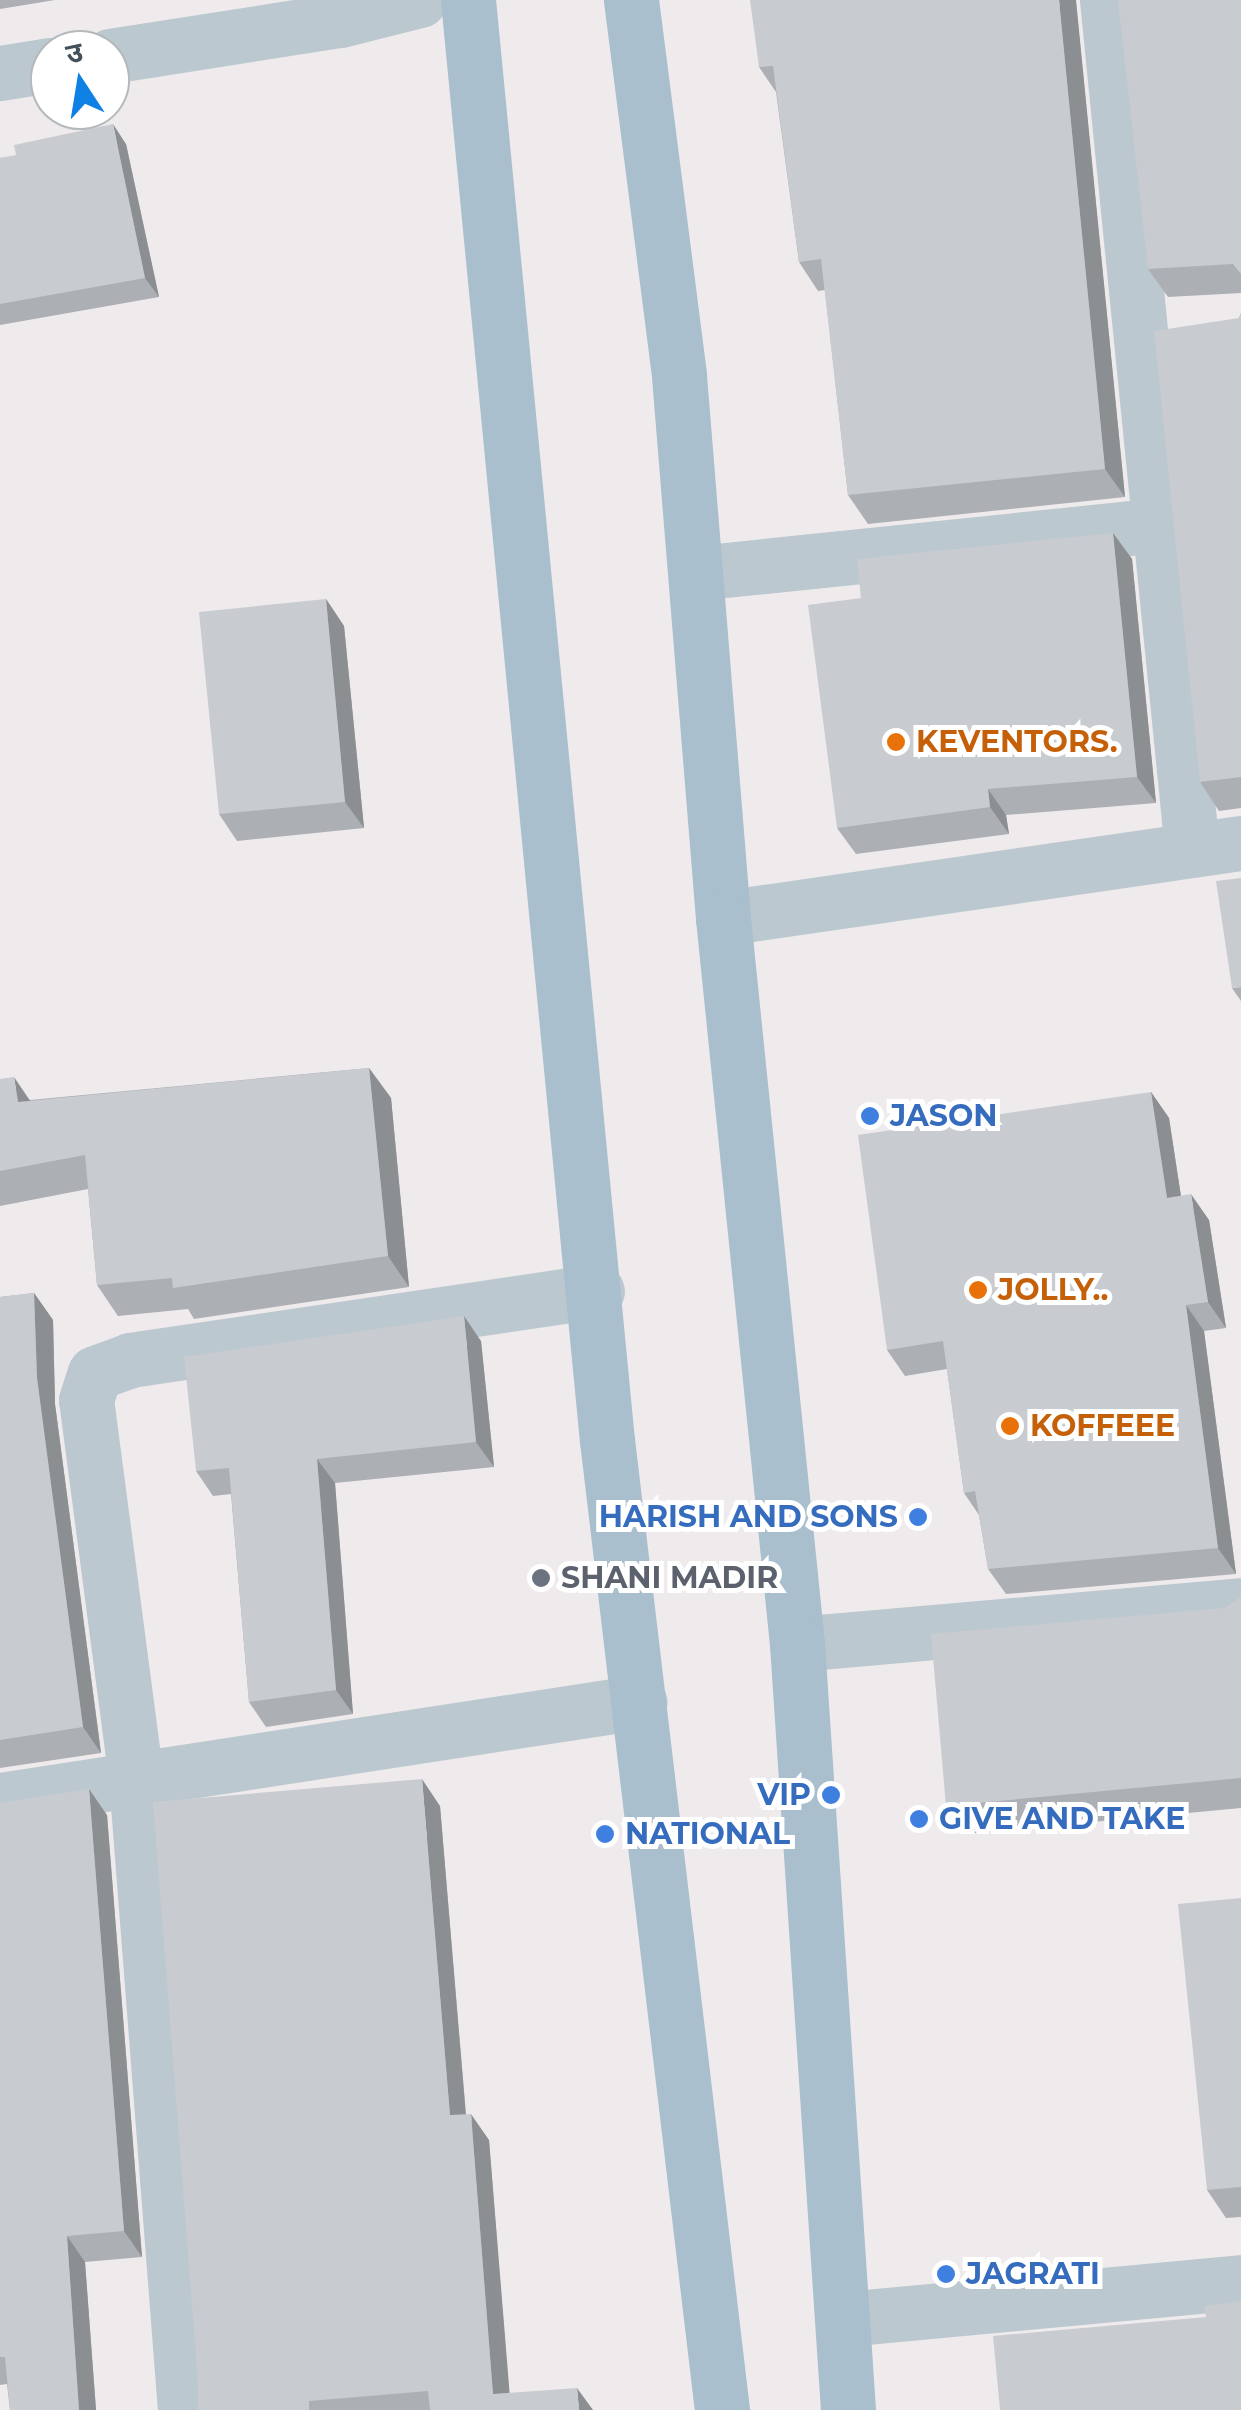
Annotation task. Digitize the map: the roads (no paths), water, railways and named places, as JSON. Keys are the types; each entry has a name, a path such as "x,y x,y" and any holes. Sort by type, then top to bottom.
{"main road":[{"path":"468,0 598,1290 608,1440 722,2410"},
{"path":"631,0 679,376 723,918 797,1644 848,2410"}],"street":[{"path":"130,53 340,20 420,0"},
{"path":"723,918 1216,847 1158,525 1165,329 1107,0"},
{"path":"0,73 30,68"},
{"path":"696,573 1158,525"},
{"path":"185,2410 136,1779 86,1400 95,1373 130,1360 598,1290"},
{"path":"797,1644 1241,1605"},
{"path":"0,1800 640,1702"},
{"path":"844,2319 1241,2282"}],"place":[{"name":"KEVENTORS.","path":"896,742"},
{"name":"JASON","path":"870,1116"},
{"name":"JOLLY..","path":"978,1290"},
{"name":"KOFFEEE","path":"1010,1426"},
{"name":"HARISH AND SONS","path":"918,1517"},
{"name":"SHANI MADIR","path":"541,1578"},
{"name":"VIP","path":"831,1795"},
{"name":"GIVE AND TAKE","path":"919,1819"},
{"name":"NATIONAL","path":"605,1834"},
{"name":"JAGRATI","path":"946,2274"}]}
